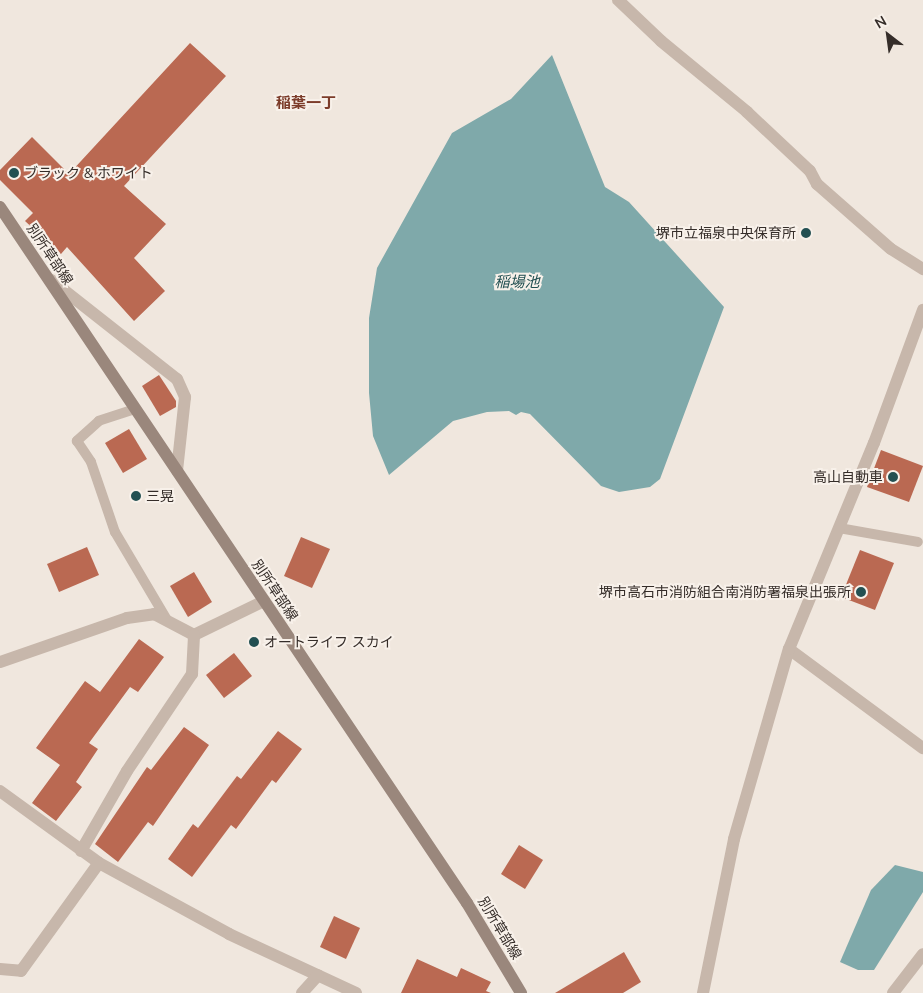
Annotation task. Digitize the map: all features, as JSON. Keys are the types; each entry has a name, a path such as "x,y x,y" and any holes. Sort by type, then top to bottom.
{"main road":[{"name":"別所草部線","path":"0,207 467,903 521,993"}],"street":[{"path":"618,0 661,41 747,112 810,171 817,184 868,229 891,249 923,269"},
{"path":"46,276 177,379 185,397 177,471"},
{"path":"703,993 734,840 789,649 839,528 923,310"},
{"path":"194,635 264,601"},
{"path":"0,662 128,618 154,614 194,635"},
{"path":"81,851 127,771 192,674 194,635"},
{"path":"789,649 923,748"},
{"path":"0,791 99,863 229,934 356,993"},
{"path":"0,969 20,971 99,863"},
{"path":"893,993 923,954"},
{"path":"302,993 318,975"}],"lane":[{"path":"135,409 99,421 77,442 91,462 115,532 167,620"},
{"path":"839,528 918,542"}],"water":[{"name":"稲場池","path":"552,55 605,187 629,202 724,307 660,479 650,487 619,492 601,486 530,414 521,412 516,415 509,411 487,412 453,421 389,475 373,436 369,393 369,318 377,268 452,133 511,99"},
{"path":"895,865 923,872 923,892 874,970 858,970 840,962 871,890"}],"building":[{"path":"190,43 226,76 124,186 166,224 134,258 165,291 134,321 67,247 61,254 25,221 33,213 0,180 0,170 32,137 69,174"},
{"path":"159,375 176,401 176,407 160,416 142,386"},
{"path":"129,429 147,459 123,473 105,443"},
{"path":"881,450 923,466 909,502 867,487"},
{"path":"301,537 330,549 312,588 284,576"},
{"path":"87,547 99,575 59,592 47,564"},
{"path":"860,550 894,563 875,610 841,597"},
{"path":"194,572 212,602 188,617 170,586"},
{"path":"139,639 164,657 138,692 130,687 89,743 98,749 76,782 82,787 56,821 32,803 60,765 36,748 85,681 100,692"},
{"path":"234,653 252,676 224,698 206,675"},
{"path":"184,727 209,745 153,826 148,822 118,862 95,844 147,767 151,770"},
{"path":"278,731 302,749 276,783 272,780 236,829 231,825 192,877 168,859 193,824 198,828 237,776 241,779"},
{"path":"519,845 543,860 525,889 501,874"},
{"path":"334,916 360,928 346,959 320,947"},
{"path":"624,952 641,982 623,993 555,993"},
{"path":"417,959 457,977 461,968 491,982 486,991 491,993 401,993"}],"place":[{"name":"ブラック & ホワイト","path":"14,173"},
{"name":"堺市立福泉中央保育所","path":"806,233"},
{"name":"高山自動車","path":"893,477"},
{"name":"三晃","path":"136,496"},
{"name":"堺市高石市消防組合南消防署福泉出張所","path":"861,592"},
{"name":"オートライフ スカイ","path":"254,642"}],"district":[{"name":"稲葉一丁","path":"306,103"}]}
